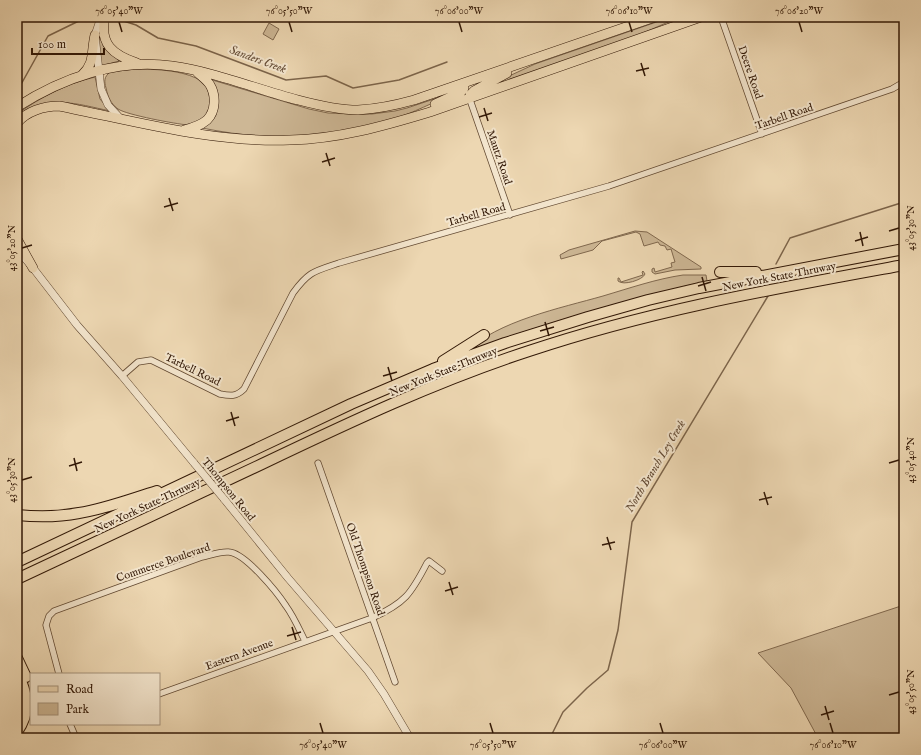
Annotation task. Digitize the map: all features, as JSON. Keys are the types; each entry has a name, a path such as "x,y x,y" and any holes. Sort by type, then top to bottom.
{"highway":[{"name":"New York State Thruway","path":"17,562 351,404 416,376 505,343 588,317 699,288 904,249"},
{"name":"New York State Thruway","path":"17,579 392,404 488,365 581,334 664,312 717,300 904,265"},
{"path":"720,272 747,273 766,271 778,273"},
{"path":"416,376 484,335"},
{"path":"17,515 42,517 79,513 189,481"},
{"path":"17,658 28,683 30,696"},
{"path":"17,670 24,688 26,712 24,721 17,732"},
{"path":"19,738 26,729 30,712"}],"main road":[{"path":"105,17 103,33 112,50 127,59 142,64"},
{"path":"17,107 42,93 82,76 128,65 142,64 173,66 196,71 318,106 347,109 372,109 414,100 655,17"},
{"path":"643,37 685,17"},
{"path":"17,122 24,116 36,110 54,106 226,138 291,140 340,135 398,122 701,17"},
{"path":"82,76 91,64 92,46 95,35"},
{"path":"469,98 474,90 535,59"},
{"path":"183,131 199,125 207,120 211,115 214,104 210,84 196,71"},
{"path":"398,122 461,92 464,88 464,83"},
{"path":"17,112 42,93"},
{"path":"17,239 33,268"}],"street":[{"path":"101,17 95,35 101,89 108,104 120,118"},
{"name":"Deere Road","path":"721,17 762,134"},
{"name":"Tarbell Road","path":"122,376 138,362 151,360 220,394 233,396 244,389 293,292 302,280 311,273 339,263 510,215 644,175 892,89 904,82"},
{"name":"Mautz Road","path":"464,83 510,215"},
{"name":"Thompson Road","path":"17,250 33,268 77,325 122,376 288,578 368,671 410,738"},
{"name":"Thompson Road","path":"17,255 24,258"},
{"name":"Old Thompson Road","path":"318,463 395,682"},
{"name":"Commerce Boulevard","path":"59,673 46,624 49,616 54,611 202,557 227,551 237,554 243,558 275,591 287,607 305,641"},
{"name":"Eastern Avenue","path":"160,694 372,618 400,603 415,585 429,561 442,571"},
{"path":"71,725 76,738"}],"green space":[{"path":"671,17 680,17 629,39 479,90 535,64"},
{"path":"269,23 279,29 273,40 263,34"},
{"path":"99,29 110,51 119,61 101,66 97,48"},
{"path":"135,69 182,73 199,79 208,89 210,101 209,111 199,121 188,125 141,116 118,109 113,105 109,97 105,79 110,72"},
{"path":"95,77 100,99 110,111 62,102 39,105 28,110 17,118 17,114 35,102 64,87"},
{"path":"209,79 309,109 328,113 372,114 395,111 455,93 399,117 360,128 310,135 262,136 202,128 213,117"},
{"path":"635,231 647,232 701,267 701,269 675,270 655,274 652,272 652,269 654,268 655,272 672,267 671,263 675,262 671,249 667,250 665,246 660,245 658,242 644,246 640,234 636,232 602,241 593,250 561,259 560,255 569,250"},
{"path":"643,271 645,274 637,280 628,283 621,282 643,275"},
{"path":"683,275 706,275 707,281 585,313 525,331 466,352 479,341 495,332 530,317 643,284"},
{"path":"904,605 904,738 818,738 791,688 758,653"}],"waterway":[{"name":"Sanders Creek","path":"17,89 19,88 48,36 87,17"},
{"name":"Sanders Creek","path":"111,17 136,25 158,38 196,46 286,80 326,76 353,88 399,80 447,62"},
{"name":"North Branch Ley Creek","path":"776,264 790,238 904,202"},
{"name":"North Branch Ley Creek","path":"550,738 563,712 608,670 618,630 632,522 768,296"}]}
